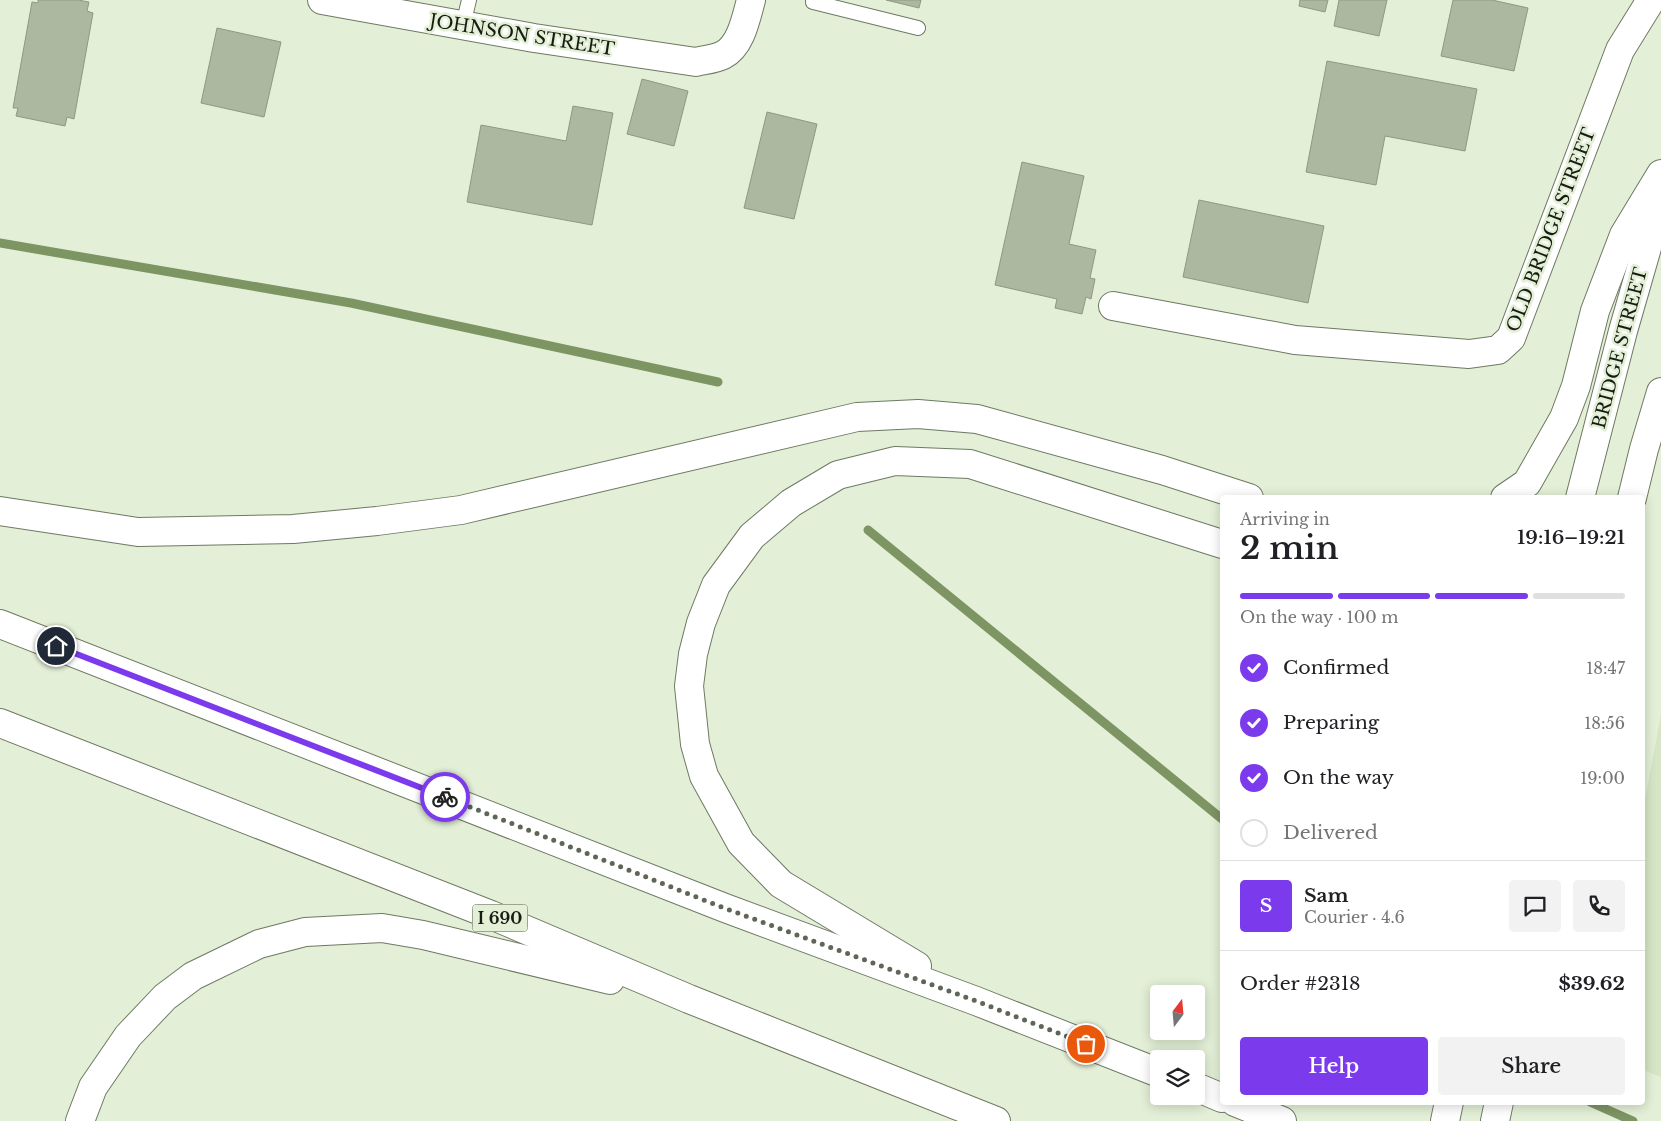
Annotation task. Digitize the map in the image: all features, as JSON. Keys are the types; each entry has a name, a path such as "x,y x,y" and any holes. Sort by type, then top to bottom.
{"main road":[{"name":"JOHNSON STREET","path":"338,2 466,13 534,38 696,62 722,56 730,50 744,30 751,0"},
{"name":"OLD BRIDGE STREET","path":"1113,306 1294,340 1469,354 1498,350 1511,338 1620,50 1651,0"},
{"path":"1509,495 1527,483 1564,418 1576,386 1595,311 1624,235 1661,174"},
{"name":"BRIDGE STREET","path":"1581,495 1623,331 1661,199"},
{"path":"1633,495 1661,392"},
{"path":"0,511 138,532 293,529 377,521 461,510 857,417 918,414 977,419 1162,470 1240,495"},
{"path":"976,1001 781,884 741,843 704,776 695,744 689,686 693,654 701,623 716,585 752,536 791,503 838,475 895,462 933,461 970,464 1220,543"},
{"path":"0,624 724,908 976,1001 1150,1069"},
{"name":"I 690","path":"0,723 491,915 689,999 996,1121"},
{"path":"80,1121 93,1087 128,1036 165,997 193,976 259,944 305,932 382,928 423,934 689,999"},
{"path":"1205,1091 1220,1097"},
{"path":"1242,1105 1282,1121"},
{"path":"1444,1121 1448,1105"},
{"path":"1496,1121 1499,1105"}],"lane":[{"path":"813,0 813,2 918,28"}],"shaded area":[{"path":"1661,715 1661,1077 1645,1071 1645,799"}],"building":[{"path":"38,0 78,0 89,2 87,11 93,13 74,119 67,117 65,126 16,116 18,108 13,108 32,2 38,3"},
{"path":"886,0 921,0 919,8"},
{"path":"1300,0 1328,0 1325,12 1299,6"},
{"path":"1339,0 1387,0 1379,36 1334,26"},
{"path":"1453,0 1492,0 1528,8 1514,71 1441,56"},
{"path":"217,28 281,42 264,117 201,103"},
{"path":"1327,61 1477,89 1465,151 1385,136 1376,185 1306,172"},
{"path":"642,79 688,91 674,146 627,134"},
{"path":"573,106 613,113 592,225 467,202 481,125 566,141"},
{"path":"767,112 817,124 794,219 744,208"},
{"path":"1022,162 1084,176 1069,244 1096,250 1090,278 1095,279 1091,299 1086,297 1082,314 1055,308 1057,299 995,285"},
{"path":"1199,200 1324,226 1308,303 1183,277"}],"waterway":[{"path":"0,243 351,303 718,382"},
{"path":"868,530 1220,817"},
{"path":"1597,1105 1633,1121"}],"way so far":[{"path":"445,797 724,908 976,1001 1086,1044"}],"route":[{"path":"56,646 445,797"}]}
